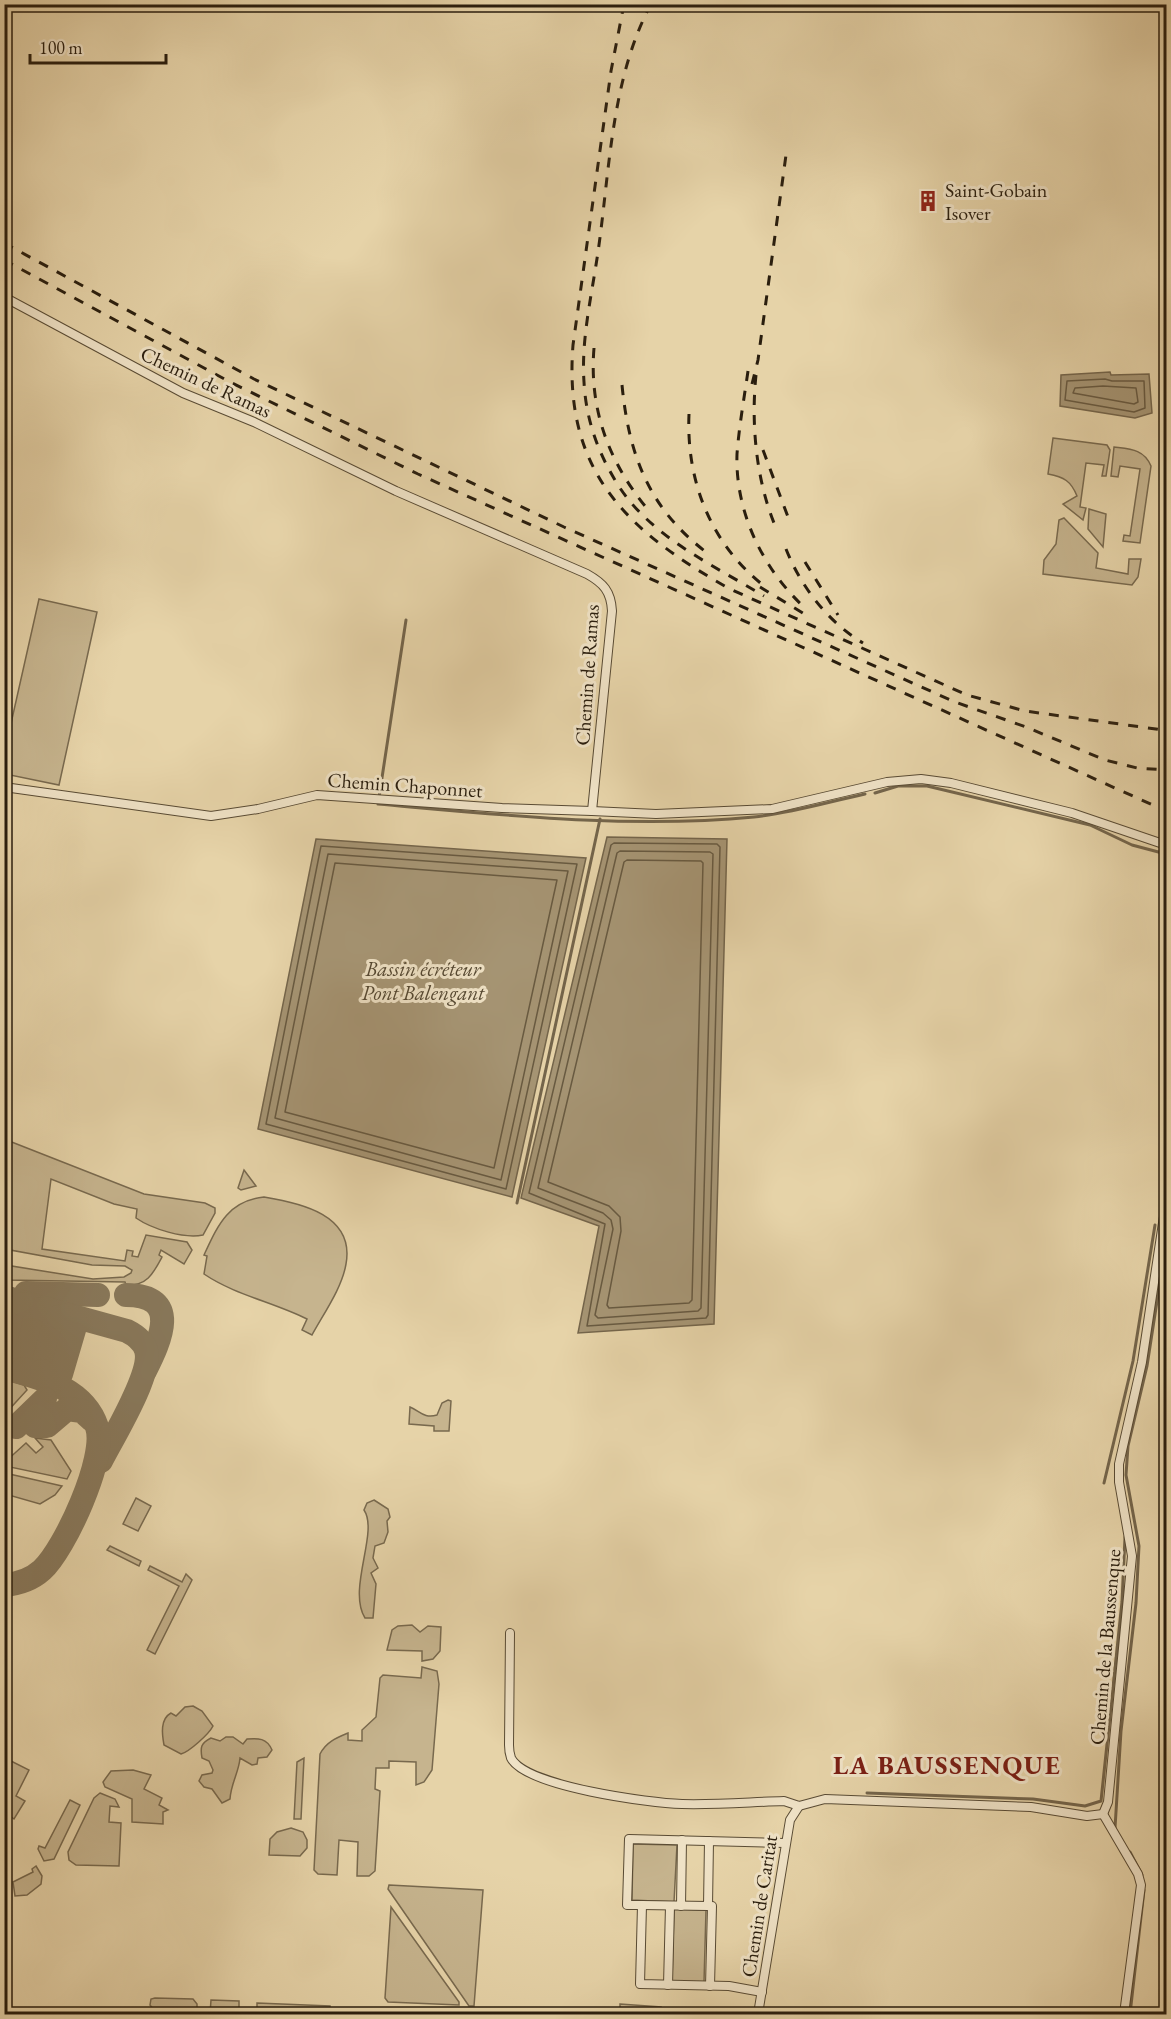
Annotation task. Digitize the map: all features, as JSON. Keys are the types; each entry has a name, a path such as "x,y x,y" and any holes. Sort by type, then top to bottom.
{"street":[{"name":"Chemin de Ramas","path":"4,297 183,393 254,422 322,457 587,574 603,584 609,594 612,611 592,811"},
{"path":"592,811 656,814 772,809 887,782 921,779 951,783 1072,813 1167,845"},
{"name":"Chemin Chaponnet","path":"4,787 211,816 258,809 317,795 502,808 592,811"},
{"name":"Chemin de la Baussenque","path":"1103,1815 1108,1802 1132,1556 1119,1482 1119,1464 1142,1362 1167,1203"},
{"path":"510,1633 509,1745 511,1758 520,1768 566,1786 652,1802 684,1804 784,1801 799,1806 825,1799 1031,1807 1087,1816 1103,1815 1138,1874 1141,1885 1124,2014"},
{"name":"Chemin de Caritat","path":"758,2014 785,1843 790,1820 799,1806"},
{"path":"710,1986 712,1906 627,1905 629,1839 785,1843"},
{"path":"681,1906 682,1840"},
{"path":"708,1906 709,1841"},
{"path":"642,1905 640,1984 729,1986 762,1992"},
{"path":"668,1985 670,1906"}],"shaded area":[{"path":"1053,438 1107,445 1110,450 1106,476 1102,476 1104,465 1086,463 1080,507 1086,508 1083,520 1063,504 1077,496 1069,483 1063,478 1048,474"},
{"path":"1114,447 1131,449 1140,453 1145,456 1151,466 1140,543 1123,541 1124,535 1130,536 1140,469 1120,466 1118,477 1111,476"},
{"path":"1089,509 1106,514 1103,547 1088,529"},
{"path":"1064,518 1098,553 1096,568 1128,574 1129,559 1141,559 1138,577 1132,585 1043,574 1044,560 1056,544 1059,520"},
{"path":"39,599 97,612 59,785 5,774 5,750"},
{"path":"4,1139 144,1194 205,1203 215,1208 215,1213 203,1235 187,1236 159,1229 143,1222 136,1218 137,1209 114,1204 51,1179 42,1249 125,1261 127,1250 133,1251 132,1256 138,1257 146,1235 187,1242 192,1250 184,1264 161,1250 159,1255 162,1257 152,1274 144,1281 133,1285 126,1285 125,1282 5,1280 5,1265 93,1279 124,1277 132,1270 125,1266 92,1265 5,1249"},
{"path":"244,1170 256,1186 241,1190 238,1188"},
{"path":"264,1197 294,1203 322,1214 334,1223 347,1247 346,1264 341,1282 312,1335 302,1330 307,1319 228,1288 204,1274 207,1256 204,1255 226,1216 241,1204"},
{"path":"5,1379 24,1385 27,1390 5,1414"},
{"path":"451,1401 449,1431 434,1431 434,1426 409,1424 410,1407 425,1415 433,1416 437,1415 442,1403"},
{"path":"35,1438 51,1440 71,1471 67,1479 5,1466 5,1462 26,1443 36,1453 43,1447"},
{"path":"5,1473 62,1486 55,1495 40,1504 5,1494"},
{"path":"136,1498 151,1506 138,1531 123,1524"},
{"path":"374,1500 388,1509 390,1517 387,1521 388,1532 384,1543 375,1546 373,1558 378,1568 371,1573 376,1584 373,1618 365,1618 360,1606 359,1592 368,1532 368,1520 364,1510 367,1503"},
{"path":"110,1546 141,1561 139,1566 107,1550"},
{"path":"150,1566 182,1582 186,1574 192,1580 155,1654 147,1650 179,1586 148,1570"},
{"path":"412,1625 420,1632 428,1626 441,1627 440,1651 433,1659 422,1661 422,1651 387,1650 392,1630 398,1626"},
{"path":"422,1667 437,1671 439,1684 432,1770 424,1782 416,1785 416,1762 389,1761 389,1768 376,1768 375,1789 380,1791 375,1871 369,1876 357,1876 358,1842 339,1840 337,1875 318,1874 314,1870 322,1750 328,1743 348,1733 348,1740 362,1741 362,1730 376,1717 380,1678 383,1675 421,1678"},
{"path":"193,1706 202,1711 213,1726 189,1750 181,1754 164,1745 163,1723 171,1713 176,1716 185,1707"},
{"path":"226,1737 233,1737 243,1744 247,1739 262,1740 268,1743 272,1750 267,1757 258,1758 257,1764 252,1765 240,1758 230,1799 222,1803 212,1789 204,1787 199,1781 202,1775 212,1773 213,1770 209,1761 202,1758 201,1748 211,1738 220,1741"},
{"path":"5,1758 29,1770 16,1796 25,1801 14,1819 5,1812"},
{"path":"304,1758 301,1819 294,1819 297,1762"},
{"path":"133,1770 151,1775 144,1789 162,1798 159,1805 168,1810 163,1812 163,1824 132,1822 132,1799 105,1787 103,1782 111,1771"},
{"path":"100,1793 115,1799 119,1807 110,1806 109,1822 121,1823 119,1866 76,1865 69,1860 68,1852 94,1798"},
{"path":"70,1800 80,1805 54,1859 44,1861 38,1849 39,1846 45,1848"},
{"path":"291,1828 303,1832 307,1840 307,1848 300,1856 269,1855 270,1839 277,1832"},
{"path":"633,1844 677,1845 674,1902 632,1900"},
{"path":"36,1866 42,1876 41,1884 27,1895 15,1896 13,1882 33,1872 32,1869"},
{"path":"389,1885 483,1890 474,2006 469,2006 388,1889"},
{"path":"391,1907 459,2005 388,2002 385,1998"},
{"path":"674,1909 706,1910 704,1982 672,1981"},
{"path":"151,1999 193,1999 197,2004 197,2014 157,2014 150,2005"},
{"path":"211,2000 239,2001 239,2010 220,2009 219,2014 210,2014"},
{"path":"257,2003 330,2006 330,2014 257,2011"},
{"path":"620,2004 661,2007 660,2014 620,2014"}],"water":[{"path":"1110,372 1111,375 1149,374 1152,413 1135,418 1060,406 1061,375"},
{"path":"607,837 727,839 714,1324 578,1333 599,1226 521,1198"},
{"name":"Bassin écréteur Pont Balengant","path":"316,839 586,858 512,1197 258,1129"}],"waterway":[{"path":"406,620 378,804 566,819 660,822 754,817 865,794"},
{"path":"875,793 898,786 927,786 1090,825 1132,845 1166,854"},
{"path":"517,1203 600,819"},
{"path":"1161,1198 1166,1143"},
{"path":"1104,1483 1133,1361 1155,1225"},
{"path":"1115,1828 1121,1731 1136,1603 1139,1546 1126,1475 1128,1446 1147,1366 1166,1243"},
{"path":"867,1793 1033,1799 1085,1806 1101,1801 1122,1602 1125,1537"},
{"path":"1130,1852 1142,1875"},
{"path":"1130,2014 1144,1890"}],"taxiway":[{"path":"26,1293 98,1295"},
{"path":"126,1295 144,1297 155,1303 161,1311 160,1334 145,1371"},
{"path":"4,1297 127,1331 145,1347 147,1360 138,1389 101,1461"},
{"path":"4,1297 12,1300 16,1306 4,1349"},
{"path":"4,1365 14,1370 23,1359 30,1340 35,1311 33,1306 22,1304"},
{"path":"23,1369 26,1373 33,1375 42,1369 56,1318 48,1309 41,1309"},
{"path":"42,1371 49,1380 56,1379 61,1374 76,1323 68,1315 58,1317"},
{"path":"4,1368 46,1381 71,1393 91,1413 97,1427 98,1441 90,1480 62,1543 42,1570 34,1576 4,1585"},
{"path":"16,1427 45,1399 30,1419 35,1426 47,1426 67,1409 82,1411 92,1420"}],"railway":[{"path":"624,4 611,71 573,345 573,390 579,429 591,463 609,493 632,520 661,544 730,589 967,695 1025,711 1163,730"},
{"path":"651,4 628,63 614,125 586,333 583,366 587,410 594,436 618,485 648,520 684,548 764,596"},
{"path":"752,384 758,360 786,155"},
{"path":"4,243 254,379 564,527 955,702 1026,727 1105,760 1137,768 1166,770"},
{"path":"4,260 230,382 418,474 1166,811"},
{"path":"594,348 595,392 604,432 611,452 645,506"},
{"path":"748,371 737,454 741,497 754,538 764,557 789,592 804,607"},
{"path":"756,375 754,412 756,450 763,488 774,523"},
{"path":"622,385 630,436 646,481 672,520 710,555"},
{"path":"689,414 692,465 706,512 732,554 768,589"},
{"path":"763,450 788,517"},
{"path":"786,549 799,577 817,602 838,625 863,643"},
{"path":"805,562 838,615"},
{"path":"760,587 811,618"}],"place":[{"name":"Saint-Gobain Isover","path":"928,201"}],"district":[{"name":"LA BAUSSENQUE","path":"947,1765"}]}
